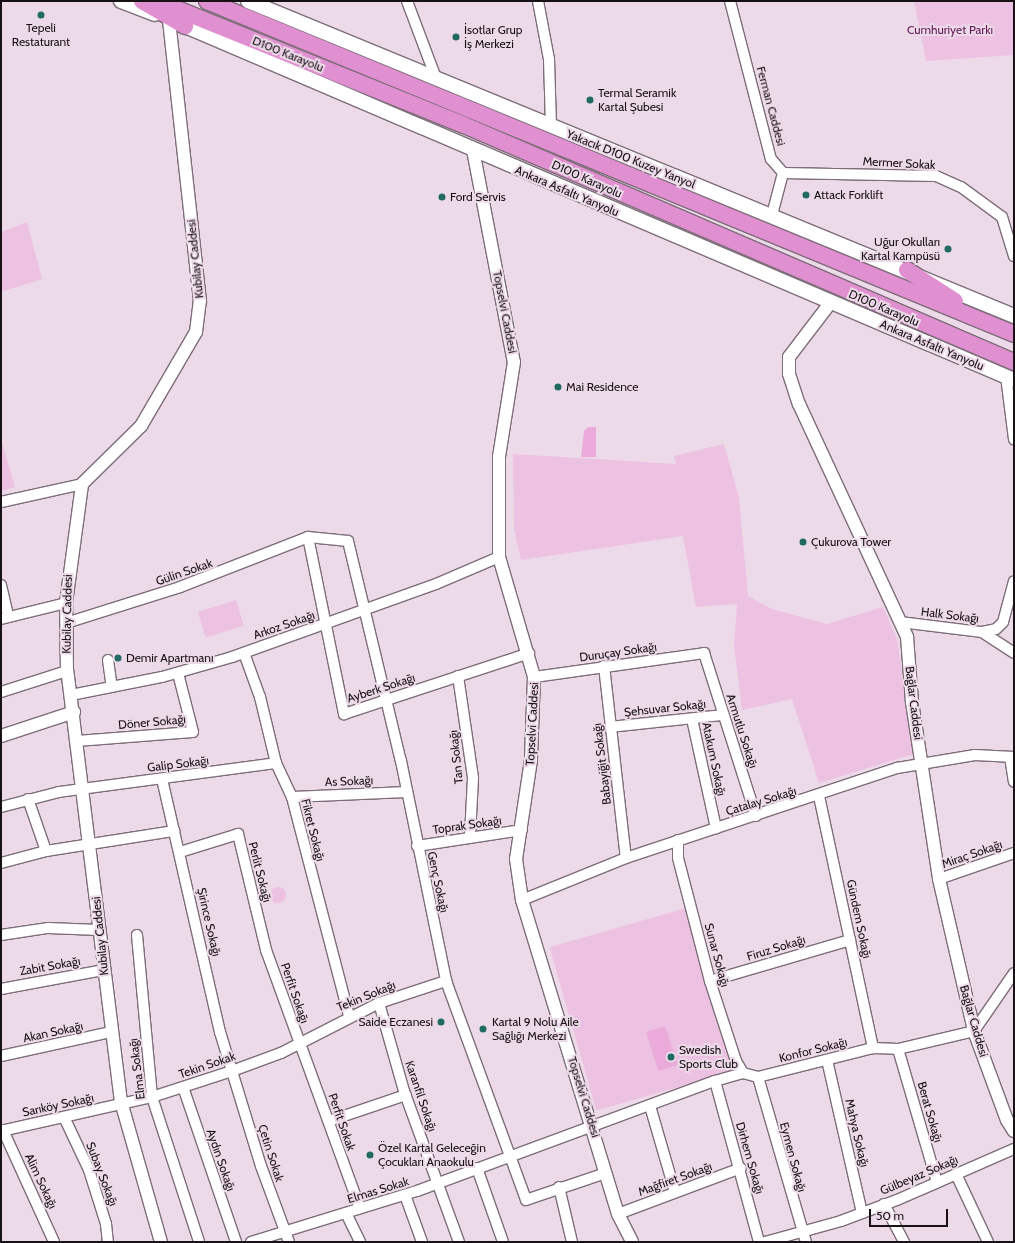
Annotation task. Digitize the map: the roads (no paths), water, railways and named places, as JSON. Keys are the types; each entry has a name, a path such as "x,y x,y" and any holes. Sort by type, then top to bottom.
{"highway":[{"path":"142,1 185,26"},
{"name":"D100 Karayolu","path":"157,1 464,125 1014,362"},
{"name":"D100 Karayolu","path":"207,1 989,322 1014,334"},
{"path":"908,270 989,322"}],"main road":[{"name":"Ankara Asfaltı Yanyolu","path":"121,1 185,26 1010,378"},
{"name":"Yakacık D100 Kuzey Yanyol","path":"248,1 551,127 908,270 1014,316"}],"street":[{"path":"407,1 436,78"},
{"path":"538,1 549,59 551,127"},
{"name":"Ferman Caddesi","path":"730,1 771,159 783,173"},
{"name":"Kubilay Caddesi","path":"161,1242 120,1102 74,712 67,671 66,603 82,484 141,426 196,332 200,302 169,20"},
{"name":"Topselvi Caddesi","path":"473,150 514,362 499,457 499,557 529,653 534,677 531,760 522,830 516,859 522,900 594,1126 618,1214 632,1242"},
{"path":"772,215 783,173"},
{"name":"Mermer Sokak","path":"783,173 936,176 961,187 1002,217 1014,220"},
{"path":"1002,217 1014,256"},
{"name":"Bağlar Caddesi","path":"831,302 789,357 789,374 799,404 908,637 912,702 923,762 939,879 974,1031 1007,1120 1014,1131"},
{"path":"1010,378 1014,439"},
{"path":"1,502 82,484"},
{"name":"Genç Sokağı","path":"308,537 348,541 384,700 407,792 446,982 526,1200 559,1187"},
{"name":"Gülin Sokak","path":"66,623 180,587 308,537"},
{"name":"Ayberk Sokağı","path":"308,537 344,714 529,653"},
{"name":"Arkoz Sokağı","path":"71,695 178,673 244,653 436,584 499,557"},
{"path":"982,632 996,629 1003,622 1014,581"},
{"path":"1,585 4,618 66,603"},
{"name":"Halk Sokağı","path":"900,622 982,632 1014,653"},
{"name":"Fikret Sokağı","path":"244,653 260,697 276,763 292,797 349,1016"},
{"name":"Duruçay Sokağı","path":"534,677 604,666 704,654"},
{"name":"Armutlu Sokağı","path":"704,654 756,816"},
{"path":"108,660 112,687"},
{"name":"Babayiğit Sokağı","path":"604,666 626,858"},
{"path":"1,692 67,671"},
{"name":"Döner Sokağı","path":"77,741 193,732 178,673"},
{"name":"Tan Sokağı","path":"458,676 473,778 470,835"},
{"path":"1,736 74,712"},
{"name":"Şehsuvar Sokağı","path":"610,727 723,715"},
{"name":"Atakum Sokağı","path":"692,719 716,828"},
{"name":"Çatalay Sokağı","path":"522,900 626,858 678,840 923,762 975,755 1012,757"},
{"path":"1012,757 1014,782"},
{"name":"Galip Sokağı","path":"1,807 28,799 83,788 162,779 276,763"},
{"name":"Şirince Sokağı","path":"162,779 232,1070"},
{"name":"As Sokağı","path":"292,797 407,792"},
{"name":"Gündem Sokağı","path":"820,796 873,1048"},
{"path":"28,799 46,851"},
{"name":"Toprak Sokağı","path":"417,846 470,835 522,830"},
{"path":"1,863 46,851 174,831"},
{"name":"Perlit Sokağı","path":"180,852 238,834 266,950"},
{"name":"Sunar Sokağı","path":"678,840 678,858 710,981 736,1061 743,1073"},
{"name":"Miraç Sokağı","path":"939,879 1014,853"},
{"path":"1,935 48,928 99,930"},
{"name":"Elma Sokağı","path":"137,935 152,1097 199,1242"},
{"name":"Firuz Sokağı","path":"710,981 850,940"},
{"name":"Perfit Sokağı","path":"266,950 299,1044"},
{"name":"Zabit Sokağı","path":"1,989 104,970"},
{"path":"974,1031 1014,973"},
{"name":"Tekin Sokağı","path":"299,1044 349,1016 379,1003 446,982"},
{"name":"Karanfil Sokağı","path":"379,1003 406,1095 459,1242"},
{"name":"Konfor Sokağı","path":"743,1073 758,1077 873,1048 898,1049 974,1031"},
{"name":"Akan Sokağı","path":"1,1056 111,1032"},
{"name":"Tekin Sokak","path":"120,1102 152,1097 183,1087 299,1044"},
{"name":"Perfit Sokak","path":"299,1044 329,1121 360,1208"},
{"name":"Berat Sokağı","path":"898,1049 937,1182"},
{"name":"Mahya Sokağı","path":"827,1060 862,1213"},
{"name":"Çetin Sokak","path":"232,1070 288,1242"},
{"path":"594,1126 715,1081 743,1073"},
{"name":"Eymen Sokağı","path":"758,1077 801,1231 806,1242"},
{"name":"Dirhem Sokağı","path":"715,1081 741,1168 759,1242"},
{"name":"Aydın Sokağı","path":"183,1087 236,1242"},
{"path":"329,1121 406,1095"},
{"name":"Sarıköy Sokağı","path":"2,1131 64,1117 120,1102"},
{"path":"650,1106 675,1192"},
{"name":"Subay Sokağı","path":"64,1117 89,1170 106,1224 108,1242"},
{"name":"Elmas Sokak","path":"251,1242 405,1195 509,1155 594,1126"},
{"name":"Alim Sokağı","path":"2,1131 54,1242"},
{"name":"Gülbeyaz Sokağı","path":"765,1242 862,1213 1014,1149"},
{"path":"477,1168 504,1242"},
{"name":"Mağfiret Sokağı","path":"618,1214 741,1168"},
{"path":"572,1242 559,1187 606,1173"},
{"path":"956,1174 988,1242"},
{"path":"405,1195 422,1242"},
{"path":"884,1204 904,1242"},
{"path":"346,1213 360,1242"}],"place":[{"name":"Tepeli Restaturant","path":"41,15"},
{"name":"İsotlar Grup İş Merkezi","path":"456,37"},
{"name":"Termal Seramik Kartal Şubesi","path":"590,100"},
{"name":"Attack Forklift","path":"806,195"},
{"name":"Ford Servis","path":"442,197"},
{"name":"Uğur Okulları Kartal Kampüsü","path":"948,249"},
{"name":"Mai Residence","path":"558,387"},
{"name":"Çukurova Tower","path":"803,542"},
{"name":"Demir Apartmanı","path":"118,658"},
{"name":"Saide Eczanesi","path":"441,1022"},
{"name":"Kartal 9 Nolu Aile Sağlığı Merkezi","path":"483,1029"},
{"name":"Swedish Sports Club","path":"671,1057"},
{"name":"Özel Kartal Geleceğin Çocukları Anaokulu","path":"370,1155"}],"park label":[{"name":"Cumhuriyet Parkı","path":"950,30"}]}
